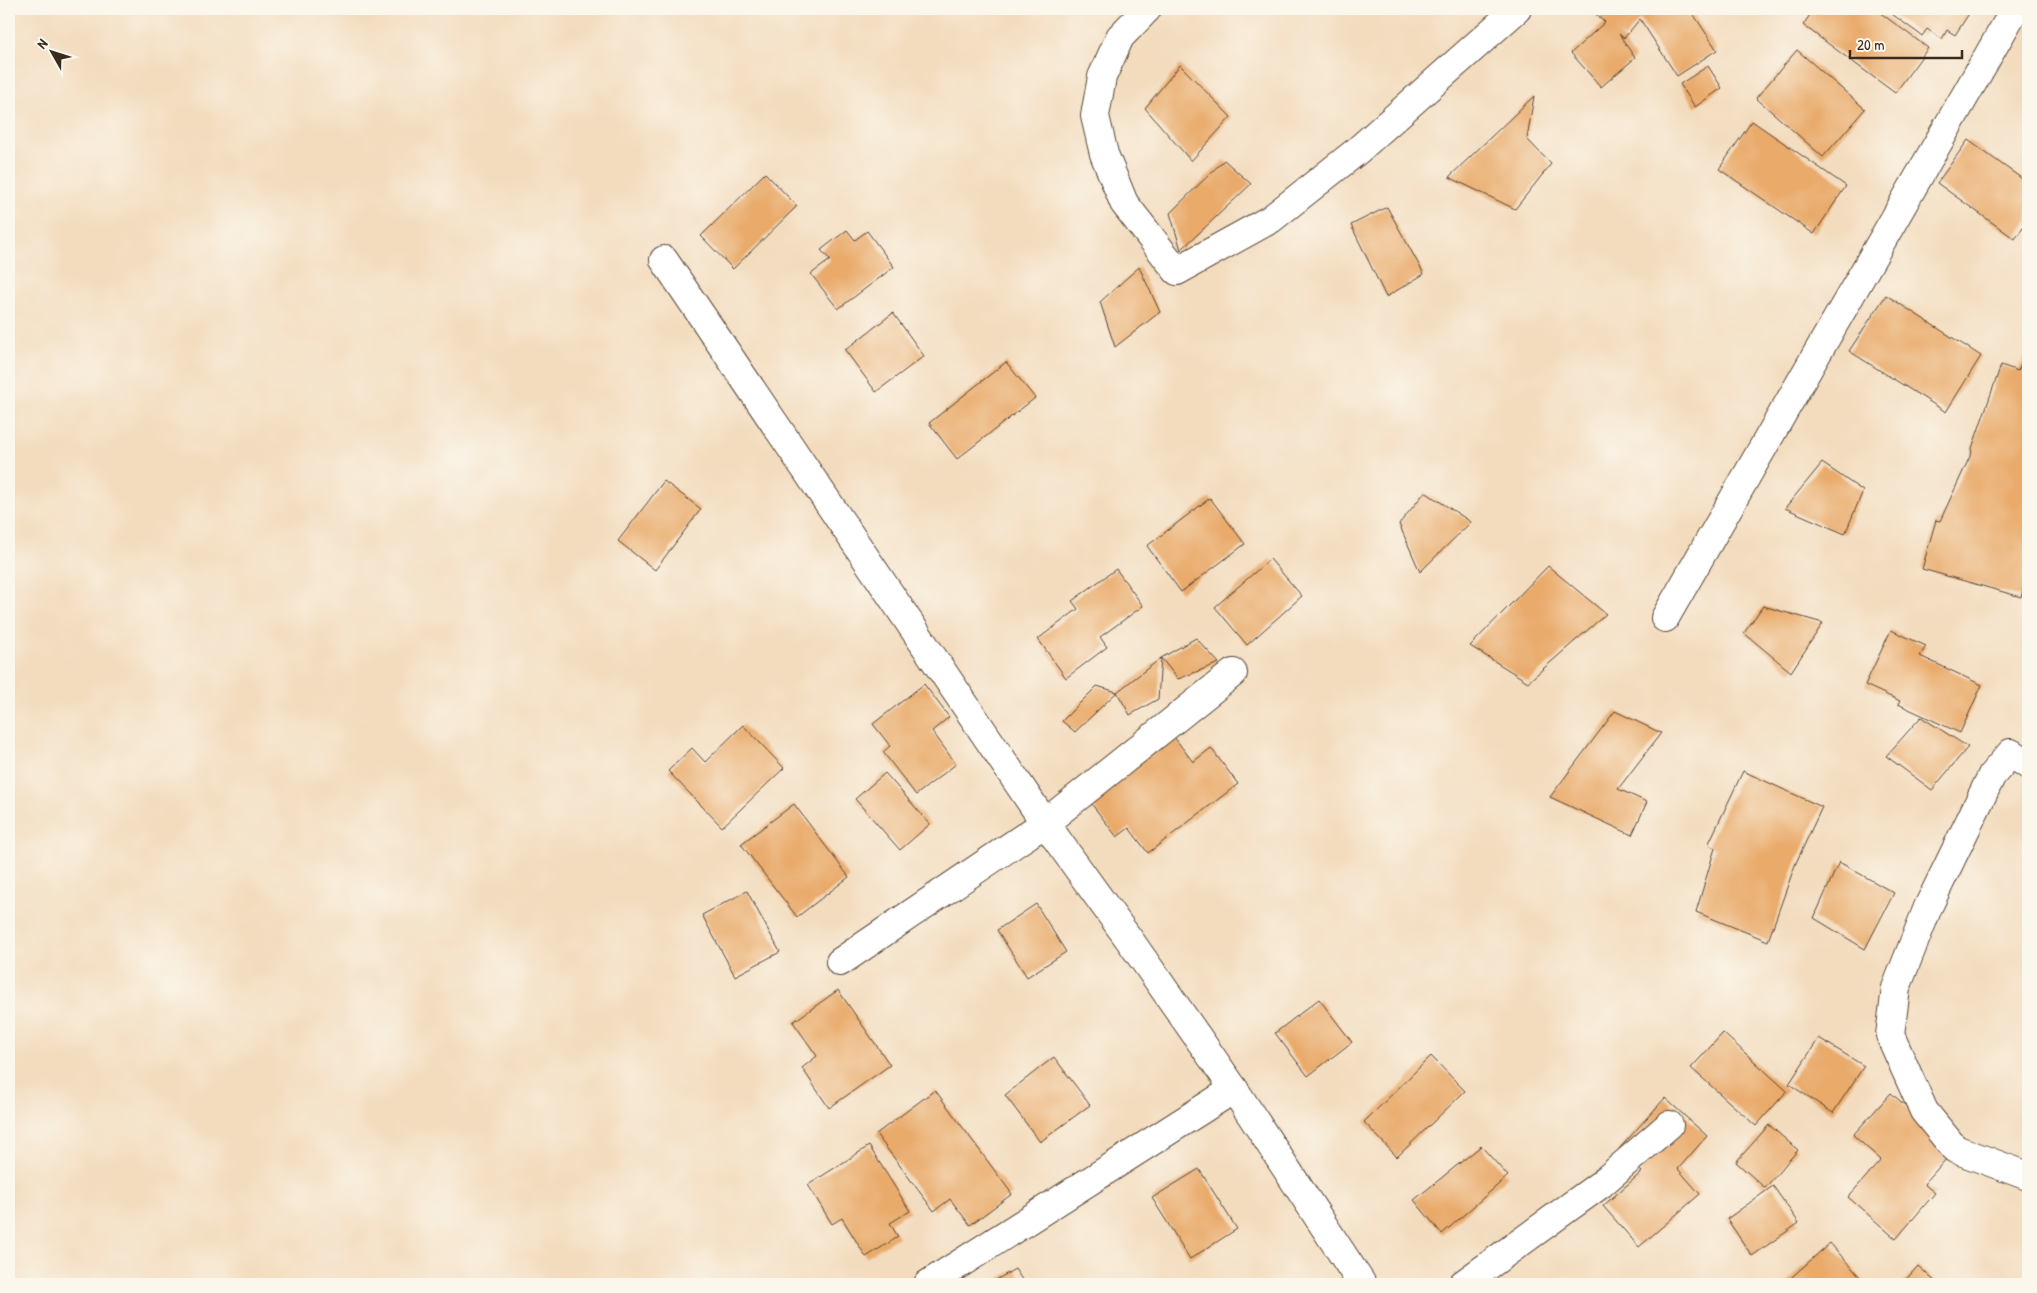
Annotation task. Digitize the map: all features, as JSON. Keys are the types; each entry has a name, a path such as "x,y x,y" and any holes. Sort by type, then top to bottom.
{"street":[{"path":"1147,9 1120,37 1102,77 1095,116 1104,154 1124,203 1177,271 1271,220 1357,151 1517,9"},
{"path":"1664,618 2015,9"},
{"path":"664,260 1045,823 1234,1089 1362,1284"},
{"path":"840,962 1045,823 1233,673"},
{"path":"2028,765 2011,754 1992,775 1928,907 1903,970 1896,988 1890,1035 1924,1111 1955,1149 2028,1176"},
{"path":"928,1284 1234,1089"},
{"path":"1463,1284 1601,1184 1669,1124"}],"building":[{"path":"1590,9 1690,9 1717,50 1677,76 1640,19 1624,38 1619,34 1635,58 1601,87 1571,53 1605,22"},
{"path":"1814,9 1875,9 1928,48 1895,93 1803,25"},
{"path":"1885,9 1972,9 1955,35 1947,30 1942,39 1927,29 1922,36"},
{"path":"1797,50 1865,109 1823,157 1756,98"},
{"path":"1180,65 1231,117 1191,161 1145,108"},
{"path":"1708,66 1722,88 1695,107 1680,84"},
{"path":"1534,96 1527,139 1551,164 1515,209 1449,177"},
{"path":"1752,121 1846,186 1814,234 1719,169"},
{"path":"1968,140 2028,183 2028,221 2015,239 1937,183"},
{"path":"1224,160 1251,184 1181,250 1170,213"},
{"path":"765,173 797,206 733,269 701,236"},
{"path":"1387,207 1424,274 1386,297 1351,225"},
{"path":"847,230 855,240 867,231 894,267 838,309 811,274 830,260 821,250"},
{"path":"1139,267 1160,312 1115,347 1100,302"},
{"path":"1886,295 1981,356 1946,412 1849,351"},
{"path":"893,313 924,356 876,392 845,350"},
{"path":"2028,349 2028,572 2021,597 1922,569 1936,520 1940,521 1972,452 2001,365 2018,371"},
{"path":"1006,362 1035,398 957,459 929,423"},
{"path":"1822,463 1863,491 1845,534 1785,508"},
{"path":"664,481 701,509 655,570 618,541"},
{"path":"1425,492 1471,522 1420,572 1399,524"},
{"path":"1210,498 1245,544 1181,592 1147,546"},
{"path":"1270,559 1302,596 1247,645 1215,607"},
{"path":"1548,566 1606,614 1528,682 1470,646"},
{"path":"1116,569 1143,606 1100,637 1107,647 1066,678 1038,639 1078,609 1072,601"},
{"path":"1763,606 1823,623 1791,672 1744,633"},
{"path":"1891,630 1926,646 1920,656 1982,685 1960,733 1898,704 1900,701 1865,685"},
{"path":"1196,638 1219,663 1178,679 1161,658"},
{"path":"1161,658 1158,699 1130,715 1117,692"},
{"path":"924,684 949,717 932,731 956,764 916,795 883,752 890,746 873,724"},
{"path":"1097,686 1117,692 1075,732 1062,721"},
{"path":"1615,711 1661,733 1618,789 1647,802 1632,835 1550,797"},
{"path":"1921,717 1968,747 1932,790 1886,756"},
{"path":"743,725 784,768 722,827 668,771 692,748 705,762"},
{"path":"1171,733 1193,762 1211,748 1238,784 1148,853 1129,828 1117,837 1087,798"},
{"path":"1743,771 1822,807 1795,865 1768,941 1696,912 1715,848 1708,845"},
{"path":"885,773 930,824 900,850 855,799"},
{"path":"794,804 849,877 797,917 741,844"},
{"path":"1839,862 1894,893 1865,949 1814,918"},
{"path":"747,891 780,952 735,976 702,915"},
{"path":"1036,904 1066,952 1027,977 997,930"},
{"path":"838,990 890,1065 829,1108 802,1068 817,1056 793,1022"},
{"path":"1319,999 1352,1042 1308,1076 1275,1033"},
{"path":"1723,1033 1787,1091 1756,1126 1691,1068"},
{"path":"1819,1038 1864,1066 1833,1113 1789,1084"},
{"path":"1431,1056 1465,1091 1397,1157 1364,1122"},
{"path":"1054,1057 1090,1105 1040,1142 1005,1095"},
{"path":"935,1090 1012,1194 970,1225 950,1199 934,1211 876,1134"},
{"path":"1891,1093 1955,1149 1924,1184 1935,1193 1896,1239 1848,1197 1881,1160 1853,1135"},
{"path":"1665,1098 1707,1136 1678,1169 1700,1194 1639,1247 1603,1206 1642,1172 1618,1150"},
{"path":"1769,1125 1798,1150 1765,1188 1736,1162"},
{"path":"869,1146 910,1211 890,1223 898,1237 866,1257 842,1218 832,1224 808,1185"},
{"path":"1481,1146 1508,1176 1442,1234 1414,1200"},
{"path":"1199,1169 1237,1229 1190,1259 1152,1198"},
{"path":"1773,1186 1799,1223 1752,1256 1727,1219"},
{"path":"1830,1243 1866,1284 1784,1284"},
{"path":"1918,1266 1938,1284 1902,1284"},
{"path":"1015,1269 1025,1284 989,1284"}]}
